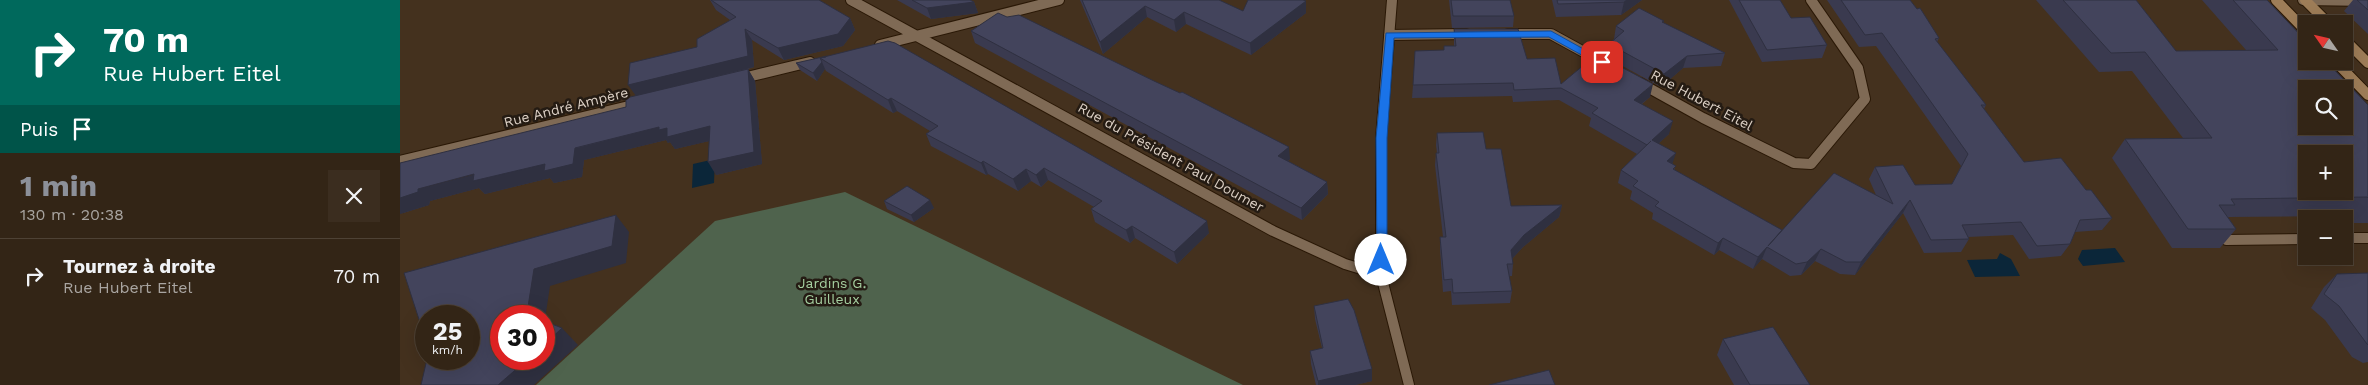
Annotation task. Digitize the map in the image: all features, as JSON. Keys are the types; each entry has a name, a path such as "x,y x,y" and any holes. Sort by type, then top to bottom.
{"main road":[{"path":"2276,0 2298,23"},
{"path":"2305,1 2320,15"},
{"path":"2353,48 2368,63"},
{"path":"2343,70 2368,96"}],"street":[{"name":"Rue du Président Paul Doumer","path":"851,0 1274,231 1345,264 1381,275"},
{"path":"871,47 1059,0"},
{"path":"1392,0 1381,138 1381,275 1409,385"},
{"name":"Rue Hubert Eitel","path":"1627,76 1703,118 1794,163 1811,164 1865,99 1858,68 1812,0"},
{"path":"2305,1 2368,1"},
{"path":"1389,35 1472,34"},
{"path":"1502,34 1551,34 1610,66"},
{"path":"727,82 823,59"},
{"name":"Rue André Ampère","path":"400,161 650,101"},
{"path":"2353,238 2368,238"},
{"path":"2226,240 2298,239"}],"green space":[{"name":"Jardins G. Guilleux","path":"845,192 1243,385 536,385 552,370 555,370 555,368 715,221"}],"water":[{"path":"715,159 714,183 692,188 693,164"},
{"path":"2115,248 2125,262 2083,266 2078,259 2082,250"},
{"path":"2000,253 2011,259 2020,276 1975,277 1967,260 1997,259"}],"building":[{"path":"711,0 819,0 850,18 838,34 778,48 745,29 748,56 628,85 630,63 697,47 697,39 736,17"},
{"path":"912,0 970,0 974,2 927,8"},
{"path":"1082,0 1219,0 1243,11 1248,0 1306,1 1250,43 1184,12 1174,20 1145,6 1100,42"},
{"path":"1451,0 1510,0 1514,16 1453,16"},
{"path":"1557,0 1627,0 1624,2 1558,4"},
{"path":"1739,0 1780,0 1791,18 1810,17 1827,45 1767,50"},
{"path":"1841,0 1910,0 1917,9 1920,8 1939,38 1935,39 1986,105 1981,105 2024,162 2061,158 2086,190 2091,190 2112,218 2080,220 2070,244 2037,246 2021,222 1962,225 1969,239 1931,240 1910,200 1861,262 1846,262 1821,249 1807,262 1796,264 1767,247 1758,257 1723,238 1718,243 1655,206 1659,202 1633,186 1638,181 1621,170 1647,145 1592,113 1598,108 1561,88 1514,90 1513,83 1413,85 1415,51 1444,50 1444,46 1456,46 1454,29 1518,29 1527,59 1555,58 1561,84 1597,54 1653,84 1634,100 1673,121 1652,140 1676,153 1667,161 1676,166 1673,169 1782,230 1768,246 1834,173 1893,204 1875,167 1903,165 1915,185 1952,184 1968,154 1882,33 1865,35"},
{"path":"2063,0 2136,0 2176,51 2278,50 2233,0 2267,0 2298,33 2298,70 2335,70 2344,80 2298,80 2298,135 2353,135 2353,89 2368,105 2368,198 2353,197 2353,145 2298,145 2298,198 2231,199 2235,205 2219,205 2236,229 2188,229 2125,139 2212,138 2145,52 2111,53"},
{"path":"2357,0 2368,0 2368,10"},
{"path":"1639,8 1664,21 1662,22 1725,53 1687,56 1664,74 1609,44 1624,31 1616,26"},
{"path":"998,13 1007,17 1019,15 1154,81 1180,93 1182,92 1289,147 1278,156 1327,182 1301,208 971,31"},
{"path":"888,41 895,43 1207,221 1174,252 1132,226 1126,230 1091,209 1102,201 1044,168 1036,175 1026,169 1013,179 983,161 981,163 926,134 938,126 891,98 888,100 820,58"},
{"path":"827,56 820,58 822,62 813,73 796,63"},
{"path":"748,69 754,152 708,162 710,126 667,137 667,128 659,130 659,127 575,148 573,164 544,171 545,164 473,181 474,174 418,189 418,192 400,198 400,163 626,107 626,98"},
{"path":"1483,132 1486,149 1501,149 1511,206 1562,205 1524,235 1511,250 1513,264 1507,264 1512,291 1453,293 1452,279 1444,280 1440,237 1446,237 1436,153 1439,153 1437,133"},
{"path":"907,186 930,200 911,215 884,201"},
{"path":"616,215 612,246 534,269 528,305 490,305 490,370 515,370 498,385 421,385 424,370 480,370 480,305 415,305 415,307 404,273"},
{"path":"2368,273 2368,345 2339,306 2324,294 2337,274"},
{"path":"1348,299 1354,310 1372,369 1318,381 1310,351 1323,348 1314,306"},
{"path":"555,325 562,328 555,335"},
{"path":"1773,327 1810,385 1750,385 1723,339"},
{"path":"1549,370 1555,385 1489,385"}],"route":[{"path":"1381,260 1381,138 1389,35 1551,34 1602,62"}]}
